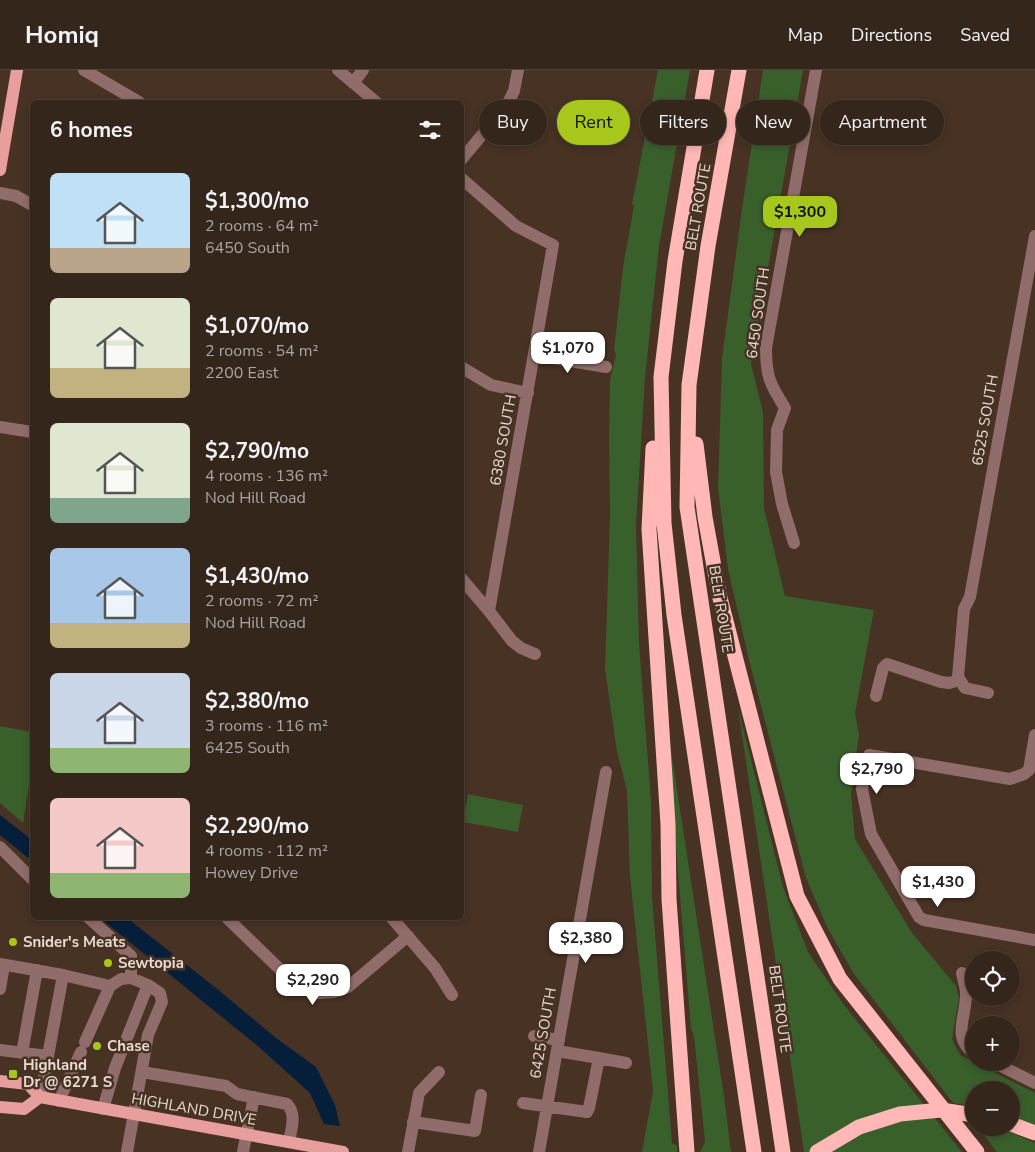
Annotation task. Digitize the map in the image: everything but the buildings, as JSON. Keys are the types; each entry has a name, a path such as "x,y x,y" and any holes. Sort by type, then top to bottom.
{"highway":[{"name":"BELT ROUTE","path":"707,70 675,261 661,376 664,523 674,615 754,1152"},
{"name":"BELT ROUTE","path":"739,70 708,246 689,385 687,508 783,1152"},
{"path":"661,376 654,427 649,529 668,824 669,899 688,1152"},
{"path":"689,385 705,517 719,594 797,896 840,980 977,1152"},
{"path":"817,1152 859,1128 900,1114 941,1110 965,1114"}],"main road":[{"path":"0,170 17,70"},
{"name":"HIGHLAND DRIVE","path":"0,1081 28,1084 40,1097 59,1101 247,1135 296,1146 343,1152"},
{"path":"0,1107 24,1108 40,1097"}],"street":[{"path":"84,70 136,100"},
{"path":"338,70 374,100"},
{"path":"353,83 363,70"},
{"path":"464,156 507,105 514,91 518,70"},
{"name":"6450 SOUTH","path":"794,543 782,504 776,472 777,430 785,408 772,386 766,368 766,348 816,70"},
{"name":"6380 SOUTH","path":"464,181 516,226 553,244 489,611"},
{"path":"0,193 16,196 30,204"},
{"name":"6525 SOUTH","path":"960,680 958,676 964,609 970,597 1035,236"},
{"path":"535,355 606,367"},
{"path":"464,369 491,385 528,393"},
{"path":"0,427 30,432"},
{"path":"464,581 516,645 535,654"},
{"path":"464,595 471,589"},
{"path":"876,696 883,668 887,664 940,682 949,683 960,680 966,688 988,693"},
{"path":"1035,735 1029,770 1010,779 868,755 862,789 871,834 919,917 924,920 1035,940"},
{"name":"6425 SOUTH","path":"539,1152 606,772"},
{"path":"0,847 30,877"},
{"path":"91,920 131,956 131,978"},
{"path":"229,920 291,980 304,989 318,993 334,992 348,987 408,936"},
{"path":"394,920 435,968 452,995"},
{"path":"0,989 2,964 110,986"},
{"path":"22,1053 37,970"},
{"path":"962,973 966,993 961,1028 965,1046"},
{"path":"40,1097 63,975"},
{"path":"59,1101 110,986 121,979 131,978 148,985 160,994 162,1002 148,1034 127,1152"},
{"path":"103,1109 115,1068 148,985"},
{"path":"534,1036 558,1046 598,1058 626,1063"},
{"path":"0,1050 48,1056"},
{"path":"523,1103 587,1112 598,1058"},
{"path":"1011,1071 1035,1083"},
{"path":"142,1072 226,1086 237,1094 287,1104 293,1117 296,1146"},
{"path":"408,1152 419,1093 439,1072"},
{"path":"413,1122 475,1131 481,1095"},
{"path":"243,1152 254,1097"}],"green space":[{"path":"658,70 690,70 685,100 652,100"},
{"path":"763,70 803,70 798,100 758,100"},
{"path":"643,145 677,145 659,246 645,378 636,525 639,643 651,800 652,897 672,1143 677,1146 677,1152 642,1152 653,1091 630,877 627,790 617,752 605,669 610,514 610,380 616,355 614,350 623,267 634,206 632,204"},
{"path":"752,145 790,145 751,364 763,412 764,508 785,596 874,610 855,713 859,735 851,794 855,839 912,933 956,986 959,998 952,1039 960,1055 965,1058 965,1071 992,1071 1011,1081 965,1081 965,1105 953,1103 854,974 828,929 806,878 749,660 728,569 718,488 722,358"},
{"path":"664,705 731,1152 700,1152 705,1142 694,1036 691,1029"},
{"path":"738,708 783,887 808,952 844,1005 962,1152 804,1152"},
{"path":"0,726 30,732 30,779 23,823 0,803"},
{"path":"468,794 523,805 518,832 464,822"},
{"path":"1020,1085 1035,1093 1035,1125 1020,1119"},
{"path":"984,1136 1019,1136 1035,1143 1035,1152 997,1152"}],"water":[{"path":"0,815 30,838 30,859 0,835"},
{"path":"102,920 130,920 276,1038 316,1067 335,1105 340,1126 324,1124 310,1093 259,1047"}],"place":[{"name":"Snider's Meats","path":"13,942"},
{"name":"Sewtopia","path":"108,963"},
{"name":"Chase","path":"97,1046"},
{"name":"Highland Dr @ 6271 S","path":"13,1074"}]}
